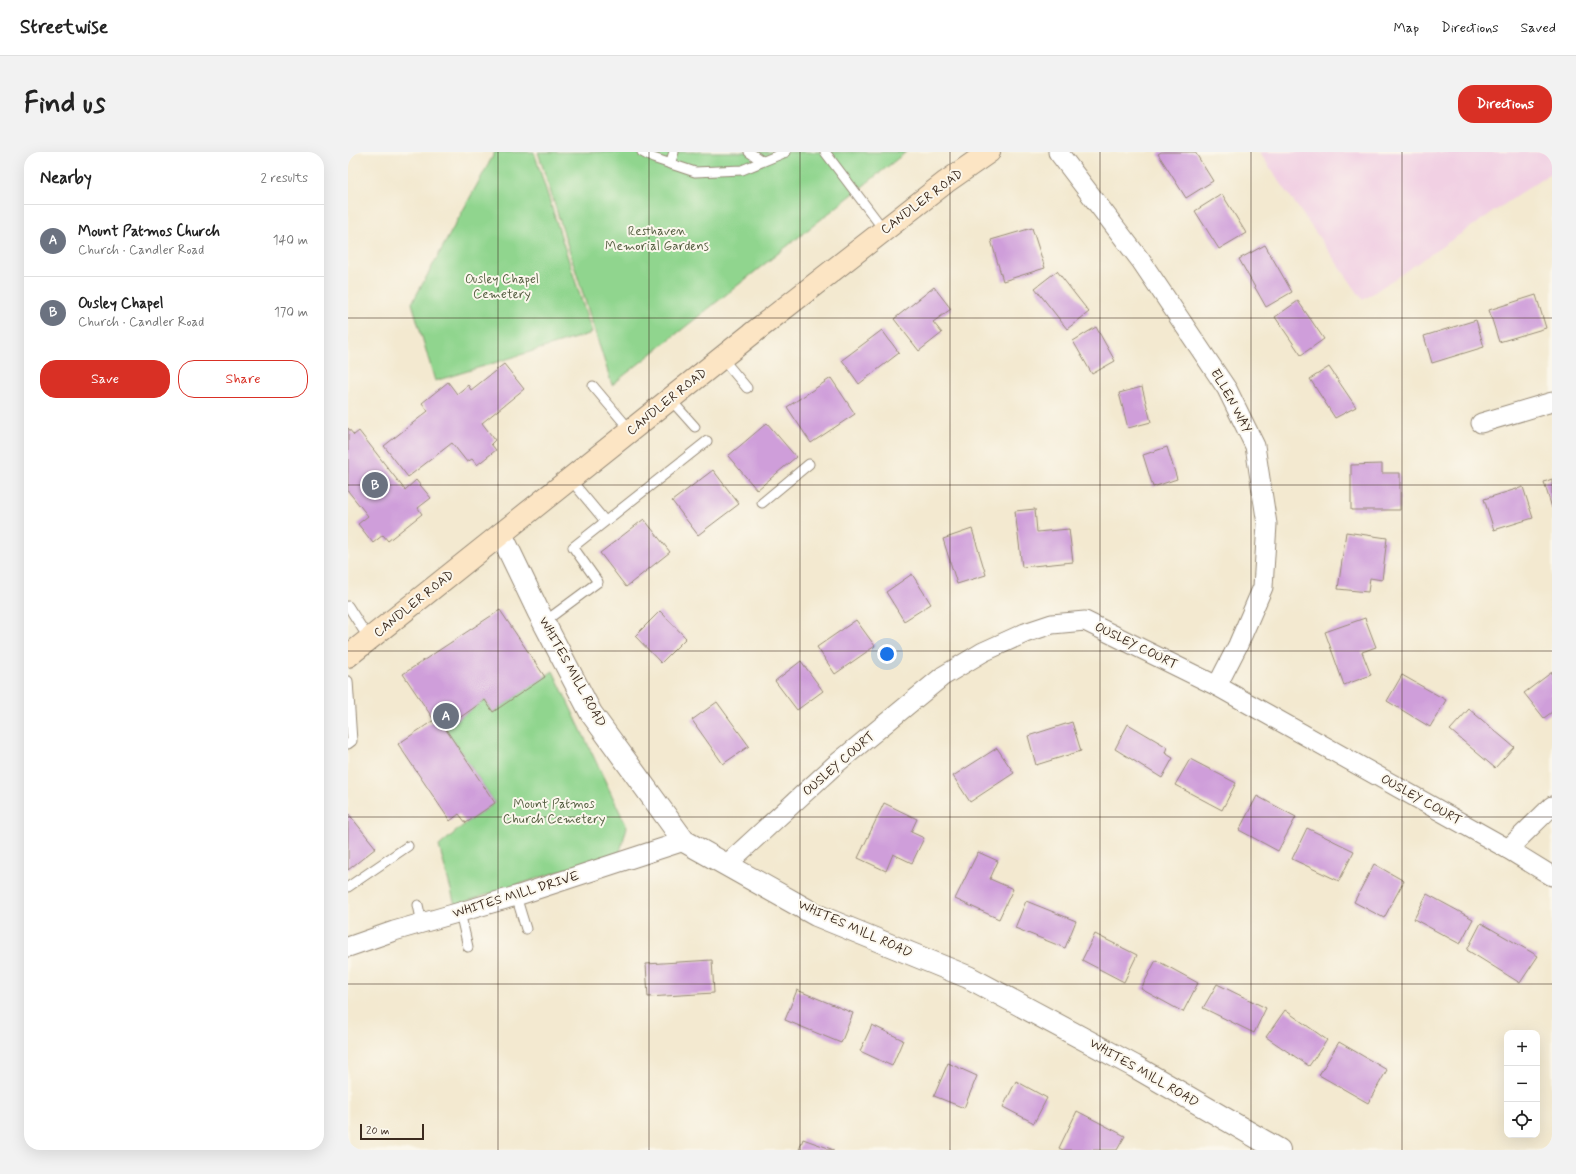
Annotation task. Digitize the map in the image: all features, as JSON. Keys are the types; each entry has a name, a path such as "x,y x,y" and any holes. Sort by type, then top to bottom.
{"main road":[{"name":"CANDLER ROAD","path":"348,656 884,230 946,182 989,152"}],"street":[{"name":"ELLEN WAY","path":"1058,152 1141,261 1227,389 1255,446 1267,524 1263,587 1238,645 1217,686"},
{"path":"1481,423 1552,402"},
{"name":"WHITES MILL ROAD","path":"501,534 591,713 684,841 816,915 968,977 1134,1066 1279,1150"},
{"name":"OUSLEY COURT","path":"726,865 836,764 943,676 983,652 1025,633 1052,624 1085,621 1217,686 1508,849 1552,876"},
{"path":"1508,849 1552,806"},
{"name":"WHITES MILL DRIVE","path":"348,947 420,914 460,912 516,896 684,841"}],"lane":[{"path":"642,152 653,158 695,172 742,170 786,152"},
{"path":"670,164 674,152"},
{"path":"749,152 762,162"},
{"path":"825,152 884,230"},
{"path":"722,358 747,388"},
{"path":"593,386 631,431"},
{"path":"670,399 695,427"},
{"path":"544,622 598,582 573,547 707,441"},
{"path":"762,503 809,464"},
{"path":"570,479 605,521"},
{"path":"348,606 369,639"},
{"path":"348,682 350,743"},
{"path":"348,887 408,846"},
{"path":"516,896 526,929"},
{"path":"460,912 468,947"}],"shaded area":[{"path":"1259,152 1552,152 1552,172 1363,300"}],"green space":[{"name":"Ousley Chapel Cemetery","path":"495,152 534,152 592,333 435,381 412,303"},
{"name":"Resthaven Memorial Gardens","path":"538,152 906,152 612,385"},
{"name":"Mount Patmos Church Cemetery","path":"553,671 627,827 620,852 455,905 439,846 466,823 495,803 445,728 485,700 493,712"}],"building":[{"path":"1161,152 1195,152 1213,181 1186,198 1158,154"},
{"path":"1222,194 1246,233 1219,249 1195,211"},
{"path":"1032,228 1045,268 1003,281 991,240"},
{"path":"1265,245 1292,292 1266,307 1239,259"},
{"path":"1057,271 1089,312 1067,329 1035,288"},
{"path":"934,287 951,309 933,322 942,333 919,351 894,319"},
{"path":"1536,295 1546,328 1499,342 1489,310"},
{"path":"1298,301 1324,339 1301,355 1275,317"},
{"path":"1476,320 1484,347 1432,363 1424,336"},
{"path":"1096,327 1115,361 1092,374 1073,341"},
{"path":"882,330 899,353 859,384 842,360"},
{"path":"504,364 524,389 482,423 495,440 491,444 496,450 477,465 472,459 467,462 452,443 408,477 384,446 428,411 422,403 448,382 457,394 468,385 471,390"},
{"path":"1329,367 1356,407 1335,418 1310,379"},
{"path":"831,378 855,414 811,443 787,407"},
{"path":"1142,387 1151,422 1128,428 1119,393"},
{"path":"767,423 796,457 757,490 728,456"},
{"path":"348,428 354,435 359,431 405,490 416,480 431,498 418,508 422,514 388,541 383,535 373,543 358,524 368,516 348,491"},
{"path":"1167,447 1177,479 1153,487 1143,455"},
{"path":"1382,464 1382,473 1400,473 1400,510 1351,510 1351,465"},
{"path":"713,470 739,504 698,535 672,501"},
{"path":"1552,479 1552,508 1544,482"},
{"path":"1523,487 1533,518 1494,530 1484,499"},
{"path":"1035,509 1037,532 1069,529 1073,562 1022,567 1015,511"},
{"path":"644,519 670,552 626,587 600,553"},
{"path":"972,529 986,575 957,584 943,539"},
{"path":"1346,532 1387,538 1382,580 1370,578 1368,592 1338,589"},
{"path":"912,574 931,604 904,621 886,592"},
{"path":"500,610 545,677 493,712 485,700 445,728 495,803 466,823 459,814 450,821 398,744 434,720 403,674"},
{"path":"660,611 686,638 661,663 635,636"},
{"path":"1365,618 1376,647 1362,652 1371,675 1344,685 1325,632"},
{"path":"856,620 875,646 835,674 817,647"},
{"path":"801,661 823,691 797,710 775,681"},
{"path":"1552,672 1552,712 1544,718 1524,693"},
{"path":"1402,675 1446,700 1430,727 1387,701"},
{"path":"717,702 749,746 723,764 692,720"},
{"path":"1469,709 1514,747 1495,768 1450,730"},
{"path":"1072,722 1081,751 1036,765 1028,736"},
{"path":"1128,724 1167,747 1165,753 1173,758 1162,778 1115,749"},
{"path":"997,748 1014,773 970,802 953,776"},
{"path":"1190,759 1236,783 1222,810 1175,785"},
{"path":"1257,796 1296,817 1278,851 1239,830"},
{"path":"884,803 917,819 911,832 924,838 912,863 893,854 886,871 858,858"},
{"path":"348,813 376,848 348,870"},
{"path":"1307,828 1354,851 1339,881 1292,859"},
{"path":"978,852 998,861 990,879 1013,889 999,919 955,899"},
{"path":"1374,864 1404,881 1384,918 1354,902"},
{"path":"1427,894 1473,919 1460,944 1414,919"},
{"path":"1026,901 1076,921 1065,948 1015,928"},
{"path":"1481,923 1538,956 1520,983 1467,950"},
{"path":"1095,934 1137,955 1124,982 1082,960"},
{"path":"712,960 714,993 648,997 646,964"},
{"path":"1156,960 1198,983 1183,1012 1141,989"},
{"path":"1217,984 1266,1008 1254,1033 1203,1008"},
{"path":"797,990 853,1013 841,1043 785,1020"},
{"path":"1285,1010 1327,1040 1309,1066 1266,1037"},
{"path":"872,1025 903,1040 892,1066 860,1051"},
{"path":"1339,1042 1387,1070 1368,1103 1319,1075"},
{"path":"948,1063 977,1076 964,1108 934,1096"},
{"path":"1016,1081 1047,1098 1034,1123 1003,1107"},
{"path":"1077,1111 1125,1136 1117,1150 1063,1150 1059,1148"},
{"path":"803,1139 834,1150 799,1150"}],"place":[{"name":"Ousley Chapel","path":"375,485"},
{"name":"Mount Patmos Church","path":"446,716"}]}
